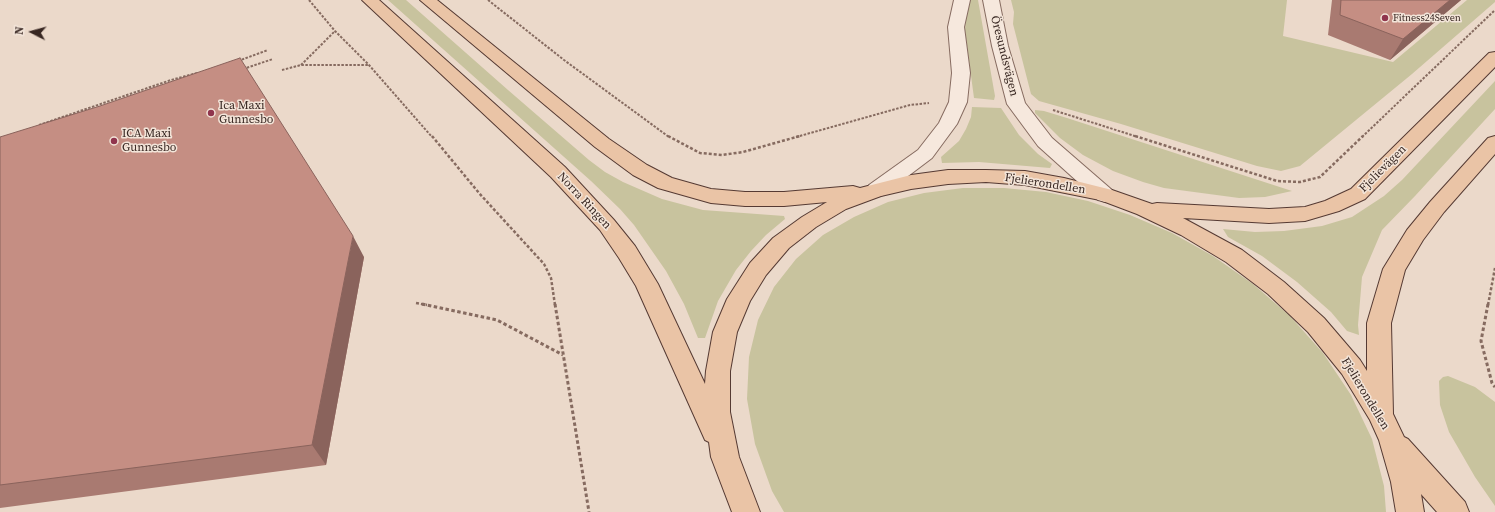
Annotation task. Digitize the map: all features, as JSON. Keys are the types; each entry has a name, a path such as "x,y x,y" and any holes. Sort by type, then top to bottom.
{"main road":[{"name":"Norra Ringen","path":"370,0 558,172 607,225 627,252 647,284 726,460"},
{"path":"428,0 602,143 640,170 665,183 710,196 745,199 799,198 874,191"},
{"name":"Fjelievägen","path":"1144,209 1269,216 1305,214 1332,206 1358,194 1495,57"},
{"path":"1380,414 1379,323 1394,270 1415,235 1437,207 1495,142"},
{"name":"Fjelierondellen","path":"746,512 726,460 717,412 718,371 725,332 739,299 758,269 781,243 815,218 839,204 874,191 911,182 948,177 986,176 1025,178 1064,185 1105,195 1144,209 1189,230 1228,253 1276,288 1316,325 1346,361 1380,414 1392,440 1405,482 1410,512"},
{"path":"1392,440 1455,512"},
{"path":"726,460 732,512"}],"lane":[{"path":"874,191 926,154 948,124 958,102 961,73 956,26 962,0"},
{"name":"Öresundsvägen","path":"991,0 1000,46 1016,104 1045,142 1105,195"}],"path":[{"path":"309,0 335,31 420,122 479,193 544,264 551,278 590,512"},
{"path":"488,0 564,60 672,139 700,153 722,155 743,152 910,105 934,102 958,102"},
{"path":"1016,104 1044,107 1277,181 1300,182 1320,177 1495,10"},
{"path":"301,65 335,31"},
{"path":"234,63 268,50"},
{"path":"243,69 273,59"},
{"path":"282,70 301,65 369,66"},
{"path":"37,126 171,80 199,73"},
{"path":"1495,268 1481,340 1492,383 1495,387"},
{"path":"416,303 497,320 563,355"}],"shaded area":[{"path":"388,0 406,0 589,160 605,172 623,182 662,199 703,210 784,216 785,219 766,235 736,270 718,301 705,338 698,338 684,304 666,271 634,225 620,209 591,181"},
{"path":"966,0 978,0 995,96 994,100 974,98 965,31"},
{"path":"1011,0 1287,0 1283,36 1393,62 1467,0 1495,0 1495,2 1412,74 1300,166 1281,171 1257,166 1121,124 1039,101 1031,94 1013,24 1014,12"},
{"path":"1495,81 1495,109 1382,230 1362,277 1358,325 1359,335 1347,331 1331,312 1297,282 1262,256 1228,237 1223,229 1255,232 1284,231 1322,226 1352,217 1384,196 1402,180"},
{"path":"972,107 1001,108 1019,135 1038,154 1052,164 1050,168 979,162 942,163 941,157 959,141 966,129 971,117"},
{"path":"1035,110 1044,111 1067,118 1292,191 1265,197 1239,198 1164,188 1143,182 1113,171 1083,155 1060,138 1035,113"},
{"path":"963,188 1004,188 1046,192 1088,201 1130,215 1172,233 1213,256 1253,284 1290,316 1323,353 1351,395 1372,439 1384,486 1386,512 784,512 772,491 755,444 747,399 749,357 758,320 774,287 796,259 823,235 854,217 888,202 924,193"},
{"path":"1448,376 1475,387 1495,402 1495,506 1475,477 1449,432 1440,405 1439,381 1443,377"}],"building":[{"path":"1341,0 1450,0 1403,39 1340,15"},
{"path":"240,58 353,236 312,445 0,485 0,137 100,106"}],"place":[{"name":"Fitness24Seven","path":"1385,18"},
{"name":"Ica Maxi Gunnesbo","path":"211,113"},
{"name":"ICA Maxi Gunnesbo","path":"114,141"}]}
